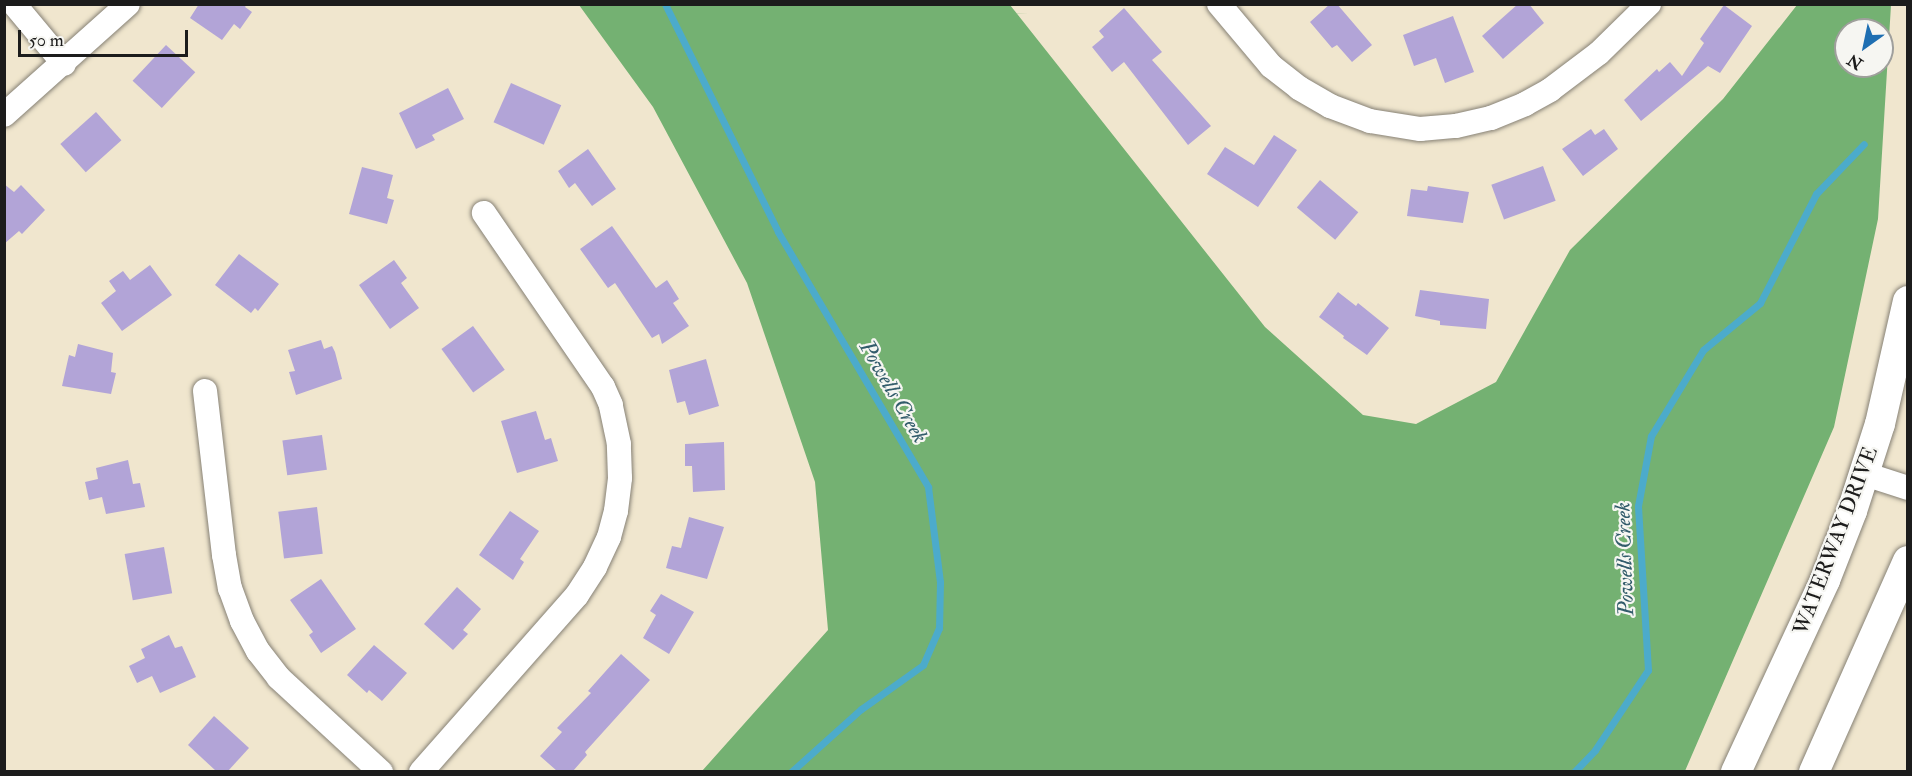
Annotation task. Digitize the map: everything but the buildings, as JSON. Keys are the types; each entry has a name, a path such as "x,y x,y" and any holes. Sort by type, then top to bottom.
{"main road":[{"name":"WATERWAY DRIVE","path":"1736,771 1825,580 1865,474 1880,424 1908,301"},
{"path":"1814,771 1908,561"}],"street":[{"path":"14,4 63,64"},
{"path":"4,115 129,4"},
{"path":"1228,8 1271,66 1299,88 1330,106 1370,121 1420,129 1456,126 1482,120 1525,104 1550,90 1599,53 1649,4"},
{"path":"421,771 577,595 595,567 609,537 619,489 619,444 610,405 603,387 484,213"},
{"path":"205,391 224,555 230,588 242,621 258,651 279,678 381,771"},
{"path":"1865,474 1908,488"}],"green space":[{"path":"579,5 1010,5 1265,327 1363,415 1416,424 1496,382 1570,250 1723,99 1797,5 1891,5 1890,18 1834,18 1834,78 1887,78 1878,219 1834,427 1685,771 702,771 828,630 815,482 747,283 653,107"}],"waterway":[{"name":"Powells Creek","path":"665,4 778,232 928,487 940,582 939,628 923,665 861,709 791,772"},
{"name":"Powells Creek","path":"1574,772 1595,750 1648,670 1638,506 1651,436 1703,350 1760,303 1816,194 1864,144"}]}
